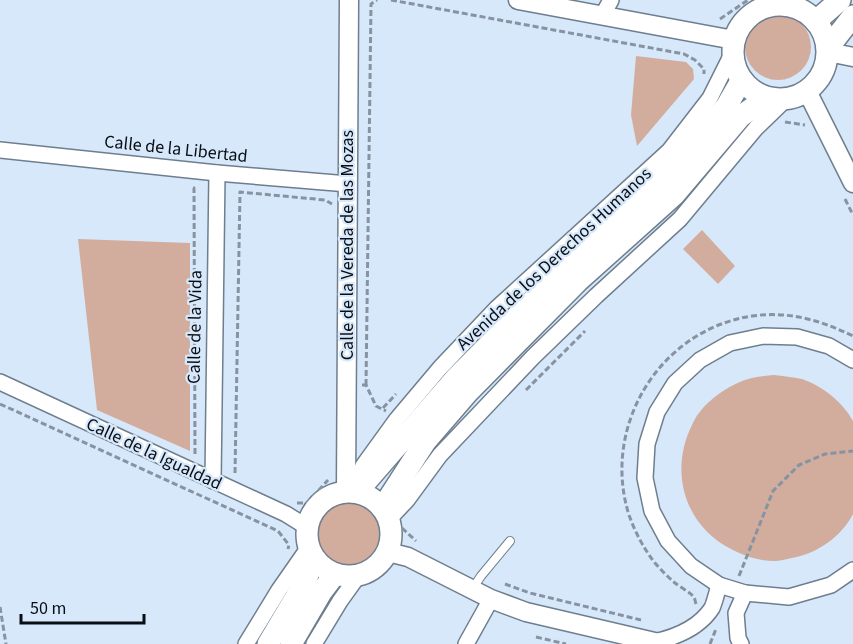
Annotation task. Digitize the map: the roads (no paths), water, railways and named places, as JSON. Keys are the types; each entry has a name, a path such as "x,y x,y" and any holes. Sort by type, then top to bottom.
{"main road":[{"path":"816,21 840,0"},
{"path":"782,5 795,7 816,21 828,50 826,64 816,84 797,96 777,99 753,91 741,81 735,68 733,47 739,28 747,18 769,6 782,5"},
{"path":"828,50 853,16"},
{"name":"Avenida de los Derechos Humanos","path":"347,487 565,267 660,183 726,107 741,81"},
{"name":"Avenida de los Derechos Humanos","path":"393,515 425,442 469,391 578,281 674,195 741,116 777,99"},
{"path":"268,644 306,580 312,514 320,504 347,487 367,495 393,515 388,552 376,567 358,576 342,576 327,570 310,544"},
{"path":"291,644 322,591 335,574"}],"street":[{"name":"Calle de la Vereda de las Mozas","path":"347,487 349,0"},
{"path":"518,0 607,8 733,47"},
{"name":"Avenida de los Derechos Humanos","path":"347,487 397,419 440,368 497,308 669,151 710,98 733,47"},
{"path":"828,50 853,57"},
{"path":"807,91 848,190"},
{"name":"Calle de la Libertad","path":"0,150 348,184"},
{"name":"Calle de la Vida","path":"213,481 217,173"},
{"path":"853,360 830,346 797,337 763,336 730,344 700,360 675,383 657,411 647,444 645,478 652,511 668,541 691,566 732,589 789,597 831,585 853,570"},
{"name":"Calle de la Igualdad","path":"0,382 286,514 310,544"},
{"path":"246,644 310,544"},
{"path":"388,552 408,557 477,583 491,599 526,612 659,643 697,625 732,589"},
{"path":"314,644 358,576"},
{"path":"732,589 738,638 741,644"},
{"path":"466,644 491,599"}],"lane":[{"path":"477,583 510,541"}]}
